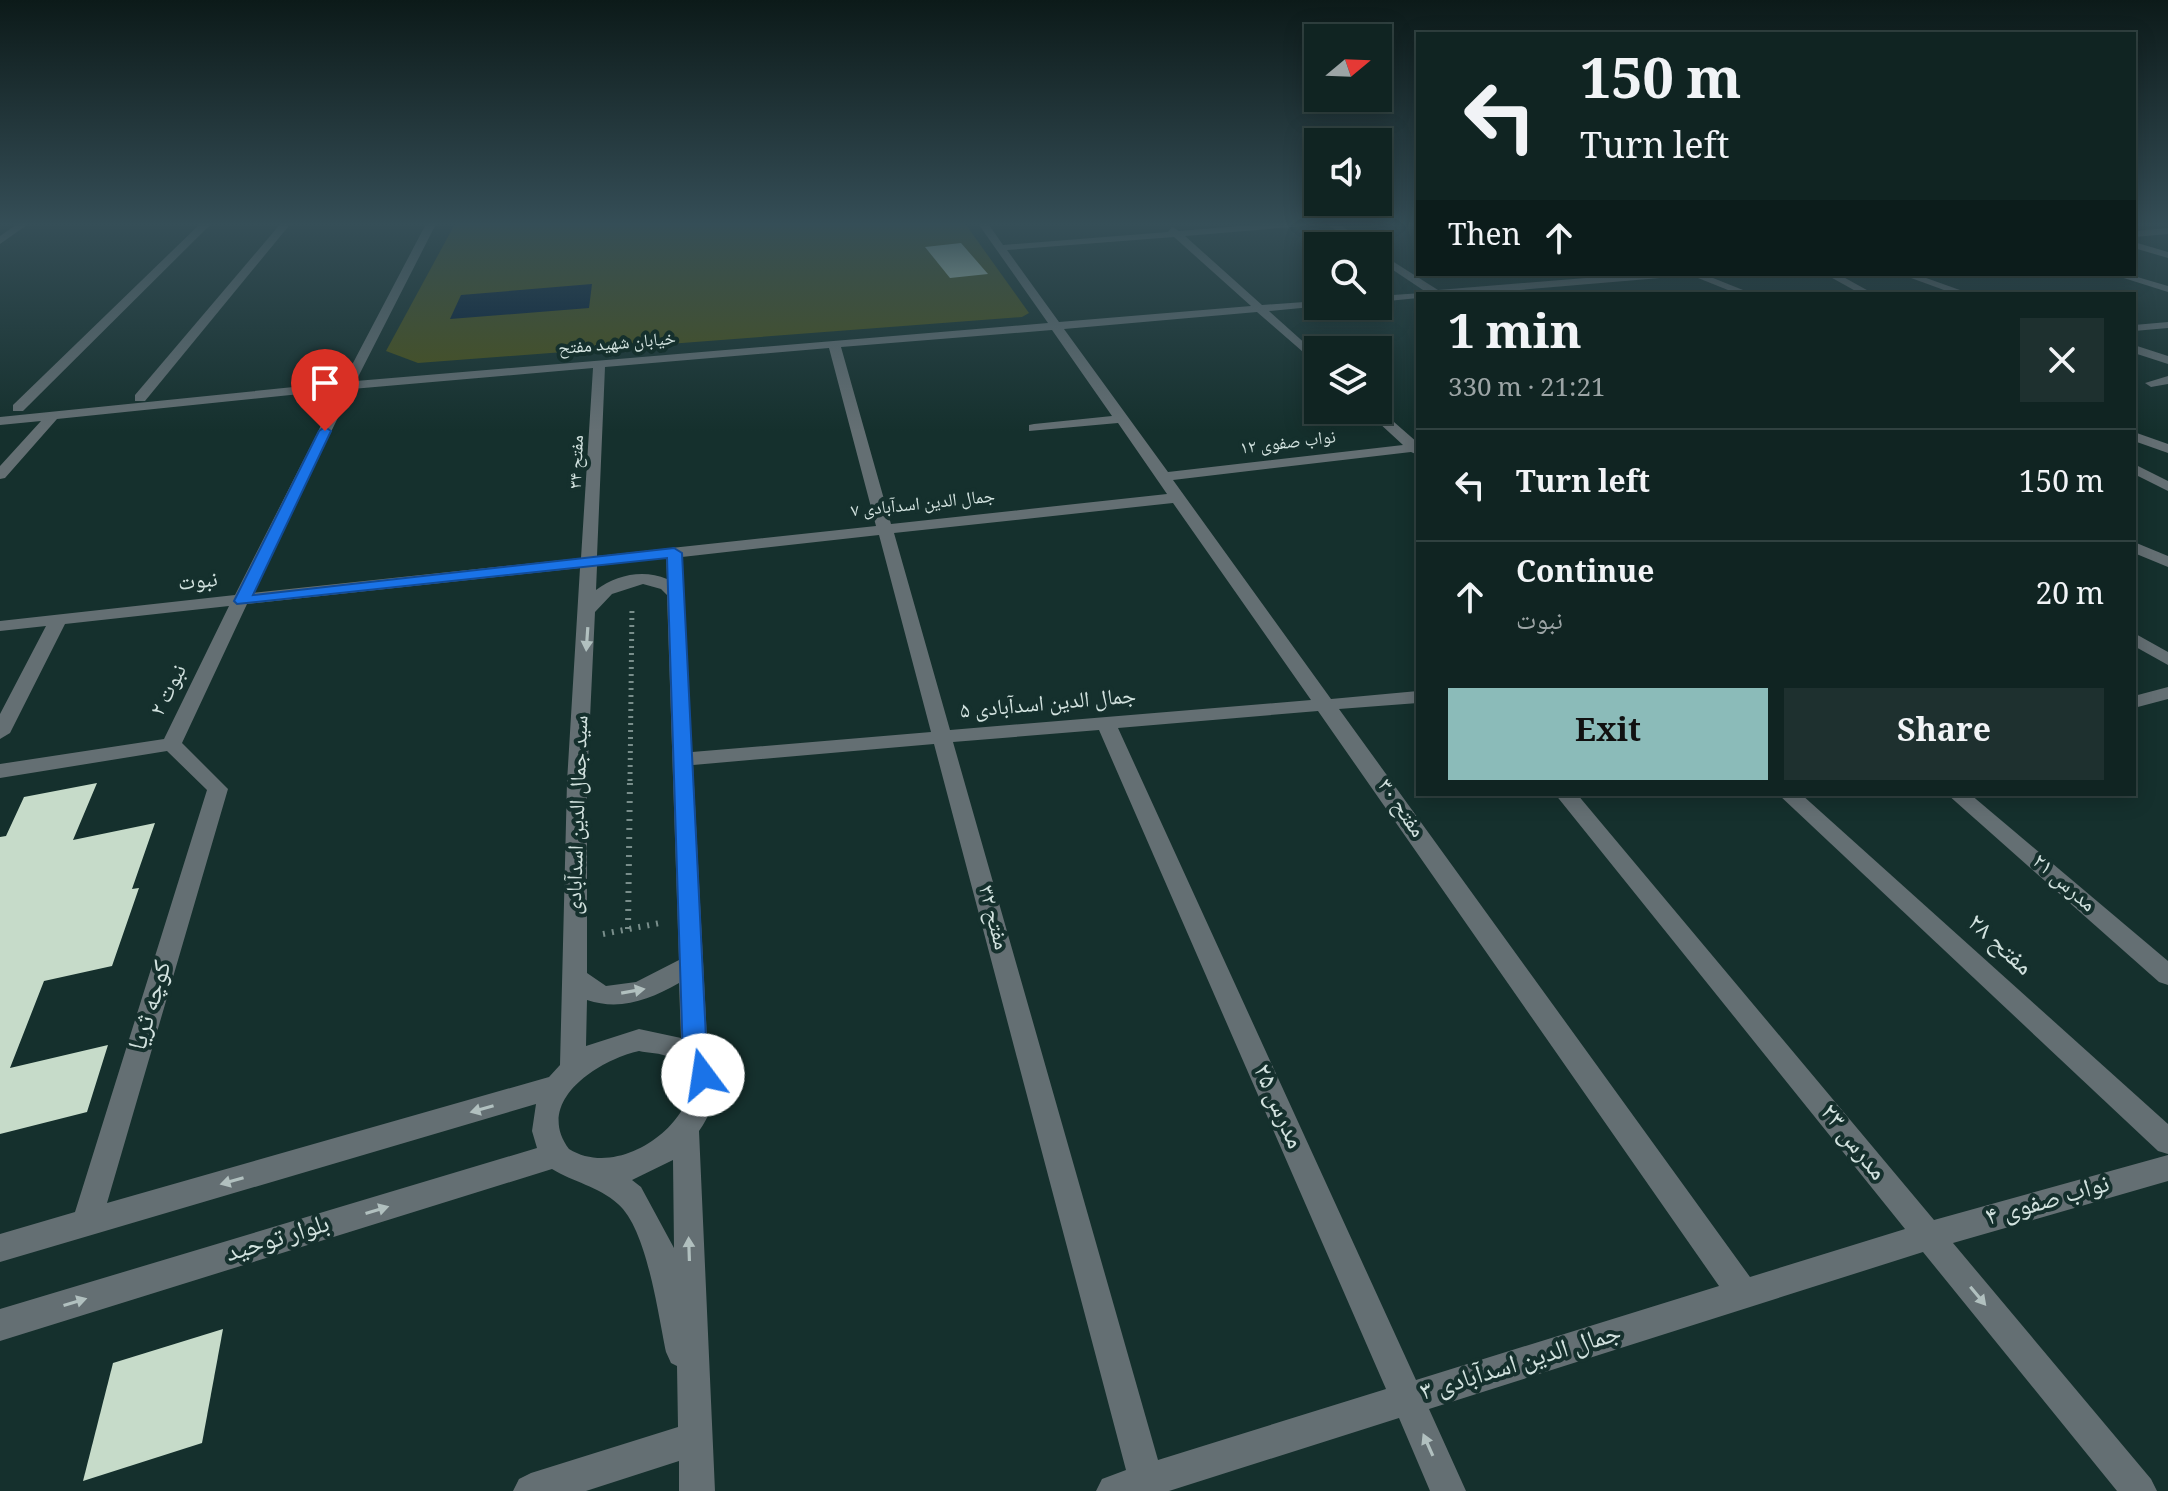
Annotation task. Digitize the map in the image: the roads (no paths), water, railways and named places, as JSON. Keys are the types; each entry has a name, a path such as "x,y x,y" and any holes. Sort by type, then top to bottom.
{"street":[{"path":"18,408 137,292"},
{"path":"140,398 229,292"},
{"name":"نبوت ۲","path":"218,789 171,744 301,476 397,292"},
{"name":"مفتح ۳۰","path":"1030,292 1744,1295"},
{"path":"1240,292 1304,349"},
{"path":"1392,298 1416,295"},
{"name":"خیابان شهید مفتح","path":"0,421 349,385 1304,305"},
{"path":"2136,328 2168,325"},
{"name":"مفتح ۳۲","path":"834,344 1148,1486"},
{"path":"2136,350 2168,360"},
{"name":"مفتح ۳۴","path":"592,562 599,364"},
{"path":"2151,383 2168,380"},
{"name":"خیابان شهید مفتح","path":"0,409 282,385 349,385"},
{"path":"0,475 53,416"},
{"path":"1034,428 1120,419"},
{"path":"1388,424 1416,448"},
{"path":"2136,437 2168,449"},
{"name":"نواب صفوی ۱۲","path":"1162,477 1416,449"},
{"path":"2136,461 2168,458"},
{"path":"2136,469 2168,487"},
{"name":"جمال الدین اسدآبادی ۷","path":"592,562 1176,498"},
{"path":"2136,548 2168,562"},
{"path":"565,1078 544,1123 546,1141 555,1155 572,1167 594,1172 618,1171 644,1163 667,1151 686,1133 705,1093 703,1075 695,1059 674,553"},
{"name":"نبوت","path":"0,626 592,562"},
{"name":"سید جمال الدین اسدآبادی","path":"565,1078 574,977 577,782 592,562"},
{"path":"589,608 608,588 645,579 666,583 676,594"},
{"path":"0,733 58,620"},
{"path":"2136,639 2168,660"},
{"path":"2136,701 2168,693"},
{"name":"جمال الدین اسدآبادی ۵","path":"683,759 1416,697"},
{"name":"مدرس ۲۵","path":"1106,723 1448,1491"},
{"path":"0,771 171,744"},
{"name":"کوچه ثریا","path":"87,1222 218,789"},
{"name":"مدرس ۲۳","path":"1567,796 2139,1491"},
{"name":"مفتح ۲۸","path":"1790,796 2168,1142"},
{"name":"مدرس ۲۱","path":"1959,796 2168,975"},
{"path":"574,977 597,994 627,993 658,986 691,964"},
{"path":"0,1248 565,1078 593,1054 639,1040 662,1041 680,1047 695,1059"},
{"path":"686,1133 697,1491"},
{"name":"بلوار توحید","path":"0,1325 555,1155"},
{"name":"نواب صفوی ۴","path":"1928,1236 2168,1168"},
{"path":"594,1172 631,1196 662,1254 680,1339 695,1439"},
{"name":"جمال الدین اسدآبادی ۳","path":"1114,1491 1148,1486 1407,1399 1928,1236"},
{"path":"531,1491 695,1439"}],"water":[{"path":"591,292 589,308 450,319 461,295"}]}
